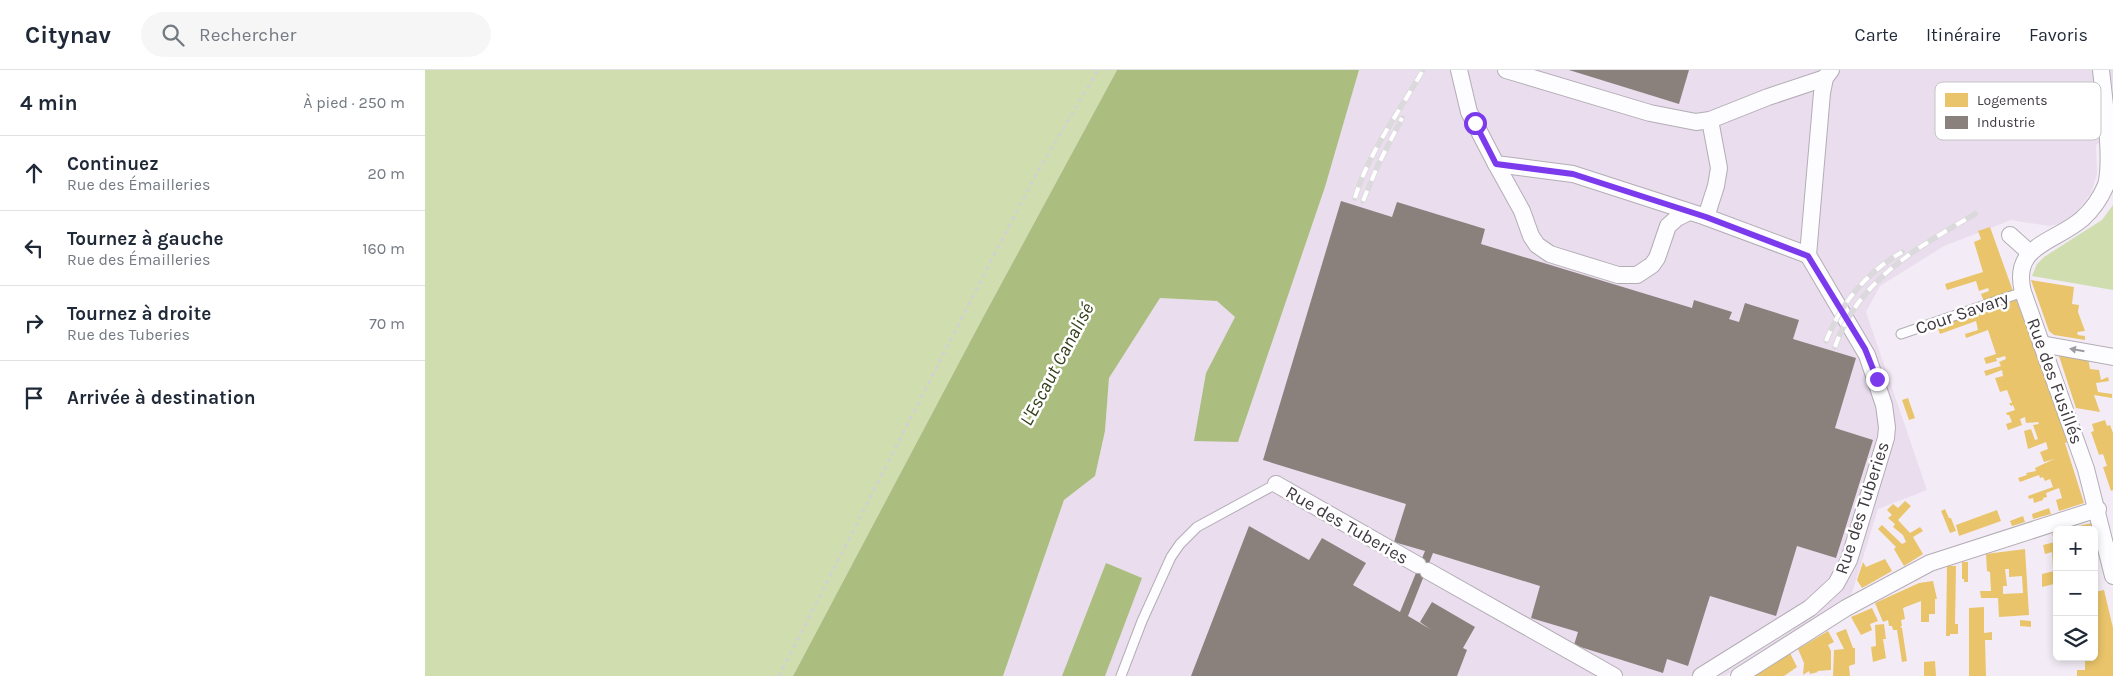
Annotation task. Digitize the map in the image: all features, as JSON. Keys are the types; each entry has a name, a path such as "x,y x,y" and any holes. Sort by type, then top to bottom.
{"street":[{"path":"1459,70 1469,112 1523,211 1531,236 1537,245 1550,254 1618,276 1637,275 1652,265 1657,258 1668,226 1677,218 1689,212"},
{"path":"1505,70 1665,117 1690,122 1710,120 1826,73"},
{"path":"2011,235 2036,248 2086,215 2103,192 2111,175 2101,70"},
{"path":"1496,164 1573,174 1706,217 1808,256 1822,93 1826,73"},
{"path":"1706,217 1716,186 1719,168 1710,120"},
{"name":"Rue des Fusillés","path":"2036,248 2023,262 2020,274 2023,292 2087,469 2113,576"},
{"name":"Rue des Tuberies","path":"1701,676 1811,608 1836,584 1849,560 1885,444 1886,413 1867,355 1808,256"},
{"path":"2041,344 2113,357"},
{"name":"Rue des Tuberies","path":"1276,484 1614,676"},
{"path":"1739,676 1847,608 1930,563 2098,510"}],"lane":[{"name":"Cour Savary","path":"1901,334 2023,292"},
{"path":"1121,676 1142,621 1171,557 1180,544 1197,528 1276,484"}],"path":[{"path":"779,676 1000,243 1037,173 1097,70"}],"shaded area":[{"path":"425,70 1117,70 980,323 793,676 425,676"},
{"path":"1359,70 2113,70 2113,133 2096,145 2097,174 2091,193 2075,214 2058,224 2049,226 2011,220 1944,246 1880,286 1866,312 1927,490 1878,509 1851,596 1725,676 1003,676 1064,500 1095,476 1105,431 1109,378 1160,298 1217,301 1235,317 1206,373 1238,442 1325,187"},
{"path":"2113,205 2113,290 2032,276 2037,264 2044,257 2102,220"}],"water":[{"name":"L'Escaut Canalisé","path":"1117,70 1359,70 1325,187 1238,442 1194,441 1206,373 1235,317 1217,301 1160,298 1109,378 1105,431 1095,476 1064,500 1003,676 793,676 980,323"},
{"path":"1106,563 1142,578 1105,676 1062,676"}],"building: Logements":[{"path":"1990,227 2014,294 1985,304 1981,294 1989,291 1988,288 1979,291 1976,281 1947,290 1945,284 1983,272 1974,242 1981,239 1978,231"},
{"path":"2031,280 2074,287 2072,304 2079,305 2078,312 2085,331 2077,332 2078,335 2085,336 2085,340 2054,335 2049,331"},
{"path":"2015,296 2068,442 2065,443 2084,503 2059,511 2056,500 2062,498 2059,488 2046,493 2047,497 2034,503 2033,498 2029,499 2028,496 2053,487 2050,479 2045,481 2039,475 2020,482 2018,478 2027,475 2026,473 2036,471 2035,468 2054,459 2044,462 2040,452 2048,449 2046,442 2028,449 2024,431 2031,429 2035,440 2038,439 2033,425 2039,424 2038,422 2026,423 2025,417 2020,419 2022,425 2008,430 2006,424 2012,422 2006,413 2015,410 2013,405 2011,406 2009,403 2012,403 2007,390 2000,392 1995,378 2003,376 2002,370 1986,376 1984,371 2001,366 1999,362 2006,359 2005,356 1996,358 1997,361 1986,364 1984,358 1996,354 1988,330 1966,338 1965,334 1978,330 1976,321 1940,334 1937,326 1973,314 1972,311 1980,308 1982,313 1996,308 1994,304"},
{"path":"2061,352 2088,357 2090,369 2099,370 2101,380 2108,377 2109,381 2096,383 2098,392 2112,394 2112,398 2094,395 2100,412 2076,408 2059,356"},
{"path":"1908,398 1915,418 1909,420 1902,400"},
{"path":"2105,420 2107,426 2110,425 2113,433 2113,490 2111,491 2103,467 2107,466 2103,454 2099,455 2091,432 2094,431 2092,424"},
{"path":"1905,501 1911,506 1898,520 1910,533 1920,527 1923,531 1913,537 1923,554 1904,566 1894,549 1896,547 1878,529 1882,525 1902,544 1906,542 1903,535 1893,527 1895,524 1888,518 1892,515 1887,510 1893,504 1898,508"},
{"path":"2049,508 2051,514 2033,519 2032,514"},
{"path":"1945,509 1956,531 1950,533 1941,511"},
{"path":"1997,510 2001,521 1959,536 1956,525"},
{"path":"2023,516 2025,522 2012,526 2010,521"},
{"path":"2092,523 2093,526 2079,526"},
{"path":"2053,542 2053,568 2052,552 2045,554 2043,545"},
{"path":"2025,549 2029,615 1999,617 1998,598 1981,598 1980,591 1991,591 1990,572 1987,571 1986,554","holes":["2005,569 2009,569 2009,577 2022,576 2023,593 2003,594 2003,586 2007,586"]},
{"path":"1885,559 1892,571 1862,588 1857,580 1863,562 1866,567"},
{"path":"1962,562 1968,562 1968,582 1964,582 1964,579 1962,579"},
{"path":"1947,566 1956,566 1955,624 1958,624 1958,634 1950,634 1950,636 1946,636"},
{"path":"2053,571 2053,584 2042,587 2042,574"},
{"path":"1933,581 1937,599 1935,599 1935,614 1929,614 1929,622 1921,622 1921,601 1903,608 1905,619 1901,620 1902,626 1900,626 1902,628 1907,661 1902,662 1897,630 1893,630 1892,626 1889,626 1888,620 1883,622 1875,603 1919,583"},
{"path":"2104,590 2113,628 2113,676 2077,676 2077,670 2085,670 2085,661 2098,661 2098,591"},
{"path":"1984,607 1984,633 1992,632 1992,640 1985,640 1986,676 1969,676 1969,608"},
{"path":"1872,608 1878,621 1870,624 1872,630 1861,635 1851,617"},
{"path":"2020,620 2031,621 2031,627 2020,626"},
{"path":"1884,624 1886,639 1883,639 1886,658 1873,662 1871,647 1876,646 1875,625"},
{"path":"1846,629 1853,648 1855,648 1855,664 1849,666 1850,676 1833,676 1834,650 1844,649 1836,633"},
{"path":"1828,631 1834,642 1828,645 1831,651 1831,670 1817,671 1810,674 1809,671 1803,675 1804,663 1798,649"},
{"path":"1790,653 1797,667 1784,676 1754,676"},
{"path":"1935,661 1936,676 1924,676 1924,662"}],"building: Industrie":[{"path":"1569,70 1689,70 1679,104"},
{"path":"1341,201 1392,217 1397,202 1485,229 1481,244 1692,308 1694,300 1732,312 1729,319 1739,322 1745,303 1799,320 1793,339 1856,358 1835,428 1873,440 1836,558 1797,546 1776,616 1710,596 1688,666 1667,659 1663,673 1574,645 1578,632 1531,618 1540,586 1433,553 1408,616 1430,629 1420,622 1432,602 1475,627 1463,648 1467,650 1457,676 1191,676 1249,526 1309,560 1322,538 1366,563 1353,585 1400,612 1425,551 1394,542 1406,504 1263,460"}],"railway":[{"path":"1355,198 1376,148 1423,70"},
{"path":"1363,201 1378,165 1402,118"},
{"path":"1835,347 1845,324 1858,303 1874,285 1911,253 1975,214"},
{"path":"1826,341 1839,314 1856,290 1877,269 1902,252"}],"route":[{"path":"1475,123 1496,164 1573,174 1706,217 1808,256 1865,349 1877,379"}]}
